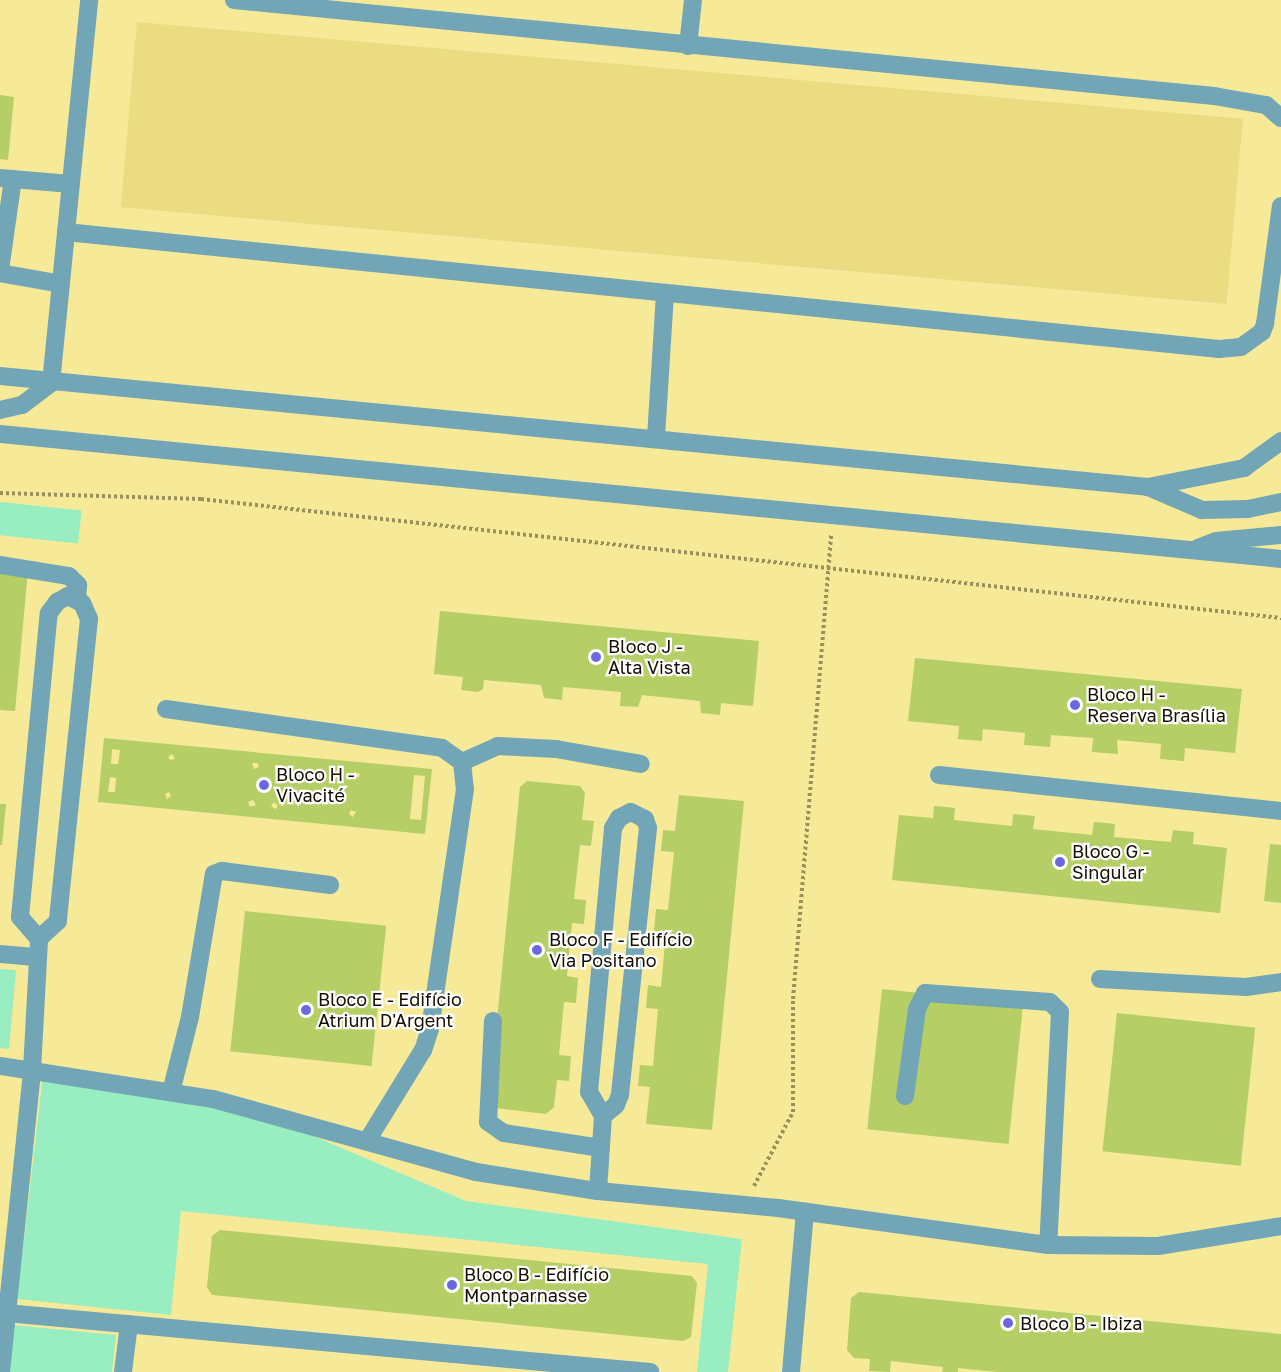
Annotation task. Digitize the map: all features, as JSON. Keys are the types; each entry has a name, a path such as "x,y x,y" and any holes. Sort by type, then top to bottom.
{"street":[{"path":"0,410 22,405 51,383 89,0"},
{"path":"234,0 1214,96 1266,105 1281,118"},
{"path":"688,46 693,0"},
{"path":"61,284 0,271 6,178 70,184"},
{"path":"66,232 1219,349 1241,347 1262,332 1281,206"},
{"path":"656,437 665,293"},
{"path":"0,376 51,383 656,437 1148,487 1244,468 1281,441"},
{"path":"0,434 1281,559"},
{"path":"1148,487 1202,510 1248,509 1281,502"},
{"path":"1191,551 1216,541 1281,535"},
{"path":"0,565 69,576 78,585 77,598 89,620 58,921 38,948 0,954"},
{"path":"1,1372 32,1070 38,948 20,917 50,613 63,598 77,598"},
{"path":"166,709 442,748 462,762 465,789 429,1029 423,1050 368,1142"},
{"path":"462,762 498,746 556,749 641,764"},
{"path":"939,775 1281,811"},
{"path":"598,1191 603,1116 589,1092 615,823 624,813 631,812 645,819 648,828 620,1095 616,1105 603,1116"},
{"path":"171,1092 190,1017 214,874 222,871 330,885"},
{"path":"1100,979 1246,987 1281,982"},
{"path":"905,1096 916,1009 925,993 1050,1002 1060,1012 1048,1245"},
{"path":"493,1021 488,1122 504,1132 601,1148"},
{"path":"0,1066 213,1099 476,1172 598,1191 744,1204 1048,1245 1158,1246 1281,1226"},
{"path":"791,1372 805,1212"},
{"path":"6,1313 650,1372"},
{"path":"123,1372 129,1324"}],"path":[{"path":"0,493 201,499 828,566 1281,618"},
{"path":"744,1204 793,1112 793,999 833,514"}],"shaded area":[{"path":"137,22 1243,119 1227,304 121,207"}],"green space":[{"path":"0,502 82,511 78,543 0,535"},
{"path":"0,969 16,970 9,1049 0,1048"},
{"path":"43,1075 212,1093 466,1201 742,1239 728,1372 697,1372 708,1264 181,1211 171,1315 17,1299"},
{"path":"13,1325 116,1335 112,1372 8,1372"}],"building":[{"path":"0,95 14,97 8,160 0,159"},
{"path":"0,568 28,571 15,711 0,710"},
{"name":"Bloco J - Alta Vista","path":"440,611 759,641 753,706 721,703 720,715 701,713 700,701 642,695 638,707 620,706 621,692 563,687 562,700 544,698 541,685 484,680 483,689 478,692 461,690 463,677 434,674"},
{"name":"Bloco H - Reserva Brasília","path":"915,658 1242,689 1235,753 1185,748 1184,761 1160,759 1161,744 1117,740 1118,754 1092,752 1093,738 1051,735 1050,747 1024,745 1025,733 983,729 982,741 958,739 959,726 908,721"},
{"name":"Bloco H - Vivacité","path":"104,738 432,769 425,834 98,802","holes":["112,749 120,750 118,764 111,764","172,754 175,759 170,760 168,757","252,763 258,763 259,767 254,769","275,765 281,765 280,770 275,769","354,772 360,774 358,778 353,777","414,775 425,776 421,820 410,819","110,777 116,778 115,792 108,792","169,792 171,796 167,799 165,794","253,800 256,805 250,807 248,802","274,802 278,806 275,809 271,806","351,810 356,812 353,817 349,814"]},
{"name":"Bloco F - Edifício Via Positano","path":"527,781 580,786 585,793 582,820 594,821 591,846 580,845 574,899 586,900 584,924 572,923 567,976 578,978 576,1003 564,1002 559,1055 571,1056 569,1081 557,1080 554,1107 546,1114 495,1108 489,1101 520,787"},
{"path":"679,795 744,801 712,1130 646,1124 650,1087 638,1086 640,1065 653,1066 658,1009 646,1008 648,985 661,987 666,932 654,931 656,909 668,910 674,852 661,851 663,830 675,831"},
{"path":"0,804 6,804 2,845 0,845"},
{"name":"Bloco G - Singular","path":"934,806 955,808 954,820 1012,826 1013,814 1035,816 1033,829 1092,835 1094,822 1115,824 1114,837 1171,842 1173,830 1194,832 1193,844 1227,848 1220,913 892,880 899,815 933,818"},
{"path":"1270,844 1281,845 1281,903 1264,901"},
{"name":"Bloco E - Edifício Atrium D'Argent","path":"245,911 386,926 371,1066 230,1051"},
{"path":"882,989 1023,1004 1008,1144 867,1129"},
{"path":"1117,1013 1255,1028 1241,1166 1102,1151"},
{"name":"Bloco B - Edifício Montparnasse","path":"220,1230 692,1276 697,1283 691,1337 683,1341 212,1295 207,1287 212,1236"},
{"name":"Bloco B - Ibiza","path":"859,1292 1281,1334 1281,1372 997,1372 958,1368 958,1372 942,1372 943,1367 891,1361 890,1372 869,1371 870,1359 854,1358 847,1350 851,1298"}],"place":[{"name":"Bloco J - Alta Vista","path":"596,657"},
{"name":"Bloco H - Reserva Brasília","path":"1075,705"},
{"name":"Bloco H - Vivacité","path":"264,785"},
{"name":"Bloco G - Singular","path":"1060,862"},
{"name":"Bloco F - Edifício Via Positano","path":"537,950"},
{"name":"Bloco E - Edifício Atrium D'Argent","path":"306,1010"},
{"name":"Bloco B - Edifício Montparnasse","path":"452,1285"},
{"name":"Bloco B - Ibiza","path":"1008,1323"}]}
